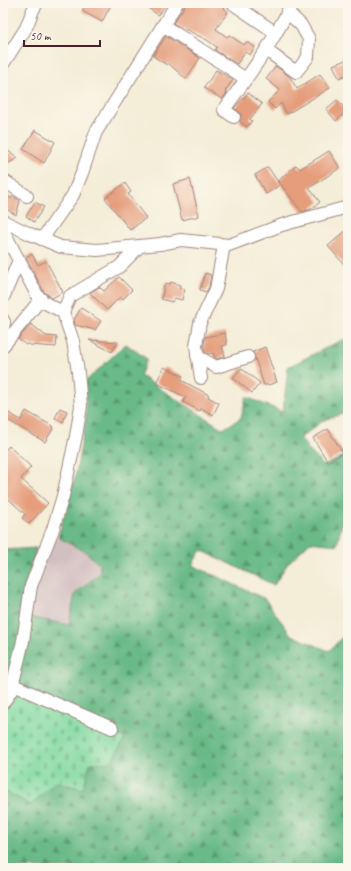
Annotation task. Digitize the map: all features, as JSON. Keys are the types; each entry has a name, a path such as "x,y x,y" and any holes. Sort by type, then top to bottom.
{"street":[{"path":"3,64 26,28 37,3"},
{"path":"42,239 73,195 96,132 177,3"},
{"path":"232,3 276,33"},
{"path":"234,117 224,110 266,50 290,7"},
{"path":"266,50 296,72 308,57 309,40 290,7"},
{"path":"163,25 246,79"},
{"path":"3,180 27,196"},
{"path":"3,221 61,247 97,250 139,247 181,240 229,245 282,225 348,207"},
{"path":"3,230 37,295 45,303 63,312 74,342 81,406 63,496 54,529 31,586 23,641 13,685 3,703"},
{"path":"200,378 196,346 200,324 216,289 224,245"},
{"path":"63,312 70,296 119,267 139,247"},
{"path":"3,298 19,260"},
{"path":"3,346 41,299"},
{"path":"3,320 3,328"},
{"path":"198,356 216,367 248,357"},
{"path":"13,685 112,728"}],"shaded area":[{"path":"58,537 86,552 100,565 100,573 75,594 70,625 18,615 36,548"}],"green space":[{"path":"344,339 348,356 348,412 324,420 300,438 324,466 348,454 348,522 343,519 337,545 310,542 288,563 274,585 201,550 192,565 265,599 291,635 329,651 348,631 348,868 3,868 3,550 36,548 18,615 69,625 75,594 100,573 100,565 86,552 58,537 75,478 86,419 86,381 126,344 147,359 140,376 223,429 241,418 246,397 283,412 288,367"},
{"path":"17,691 125,738 111,762 90,763 83,789 55,782 31,805 3,790 3,712"}],"building":[{"path":"87,3 112,3 102,22 82,11"},
{"path":"141,3 167,3 158,15"},
{"path":"187,3 219,3 228,12 216,29 227,37 229,35 244,45 246,42 255,47 250,55 245,52 237,64 215,50 217,47 207,40 173,23"},
{"path":"166,36 200,58 186,79 168,63 167,65 153,56"},
{"path":"348,59 348,74 339,78 333,65"},
{"path":"276,66 290,77 297,89 320,74 330,88 287,114 281,103 275,109 268,102 280,90 266,79"},
{"path":"216,70 233,80 225,91 227,93 222,99 204,88"},
{"path":"248,93 262,104 250,119 252,121 247,127 240,122 241,114 234,108"},
{"path":"337,100 347,111 336,121 326,109"},
{"path":"35,130 55,142 44,163 23,149"},
{"path":"3,147 18,158 7,164 3,156"},
{"path":"329,151 340,168 309,188 320,202 311,209 302,212 278,181 296,165 300,169"},
{"path":"268,167 280,185 266,194 255,175"},
{"path":"190,179 199,216 182,220 173,184"},
{"path":"125,183 131,192 128,194 146,218 130,230 105,198"},
{"path":"3,189 11,199 13,196 20,201 16,215 3,207"},
{"path":"35,202 44,207 34,222 26,216"},
{"path":"348,229 348,269 328,246"},
{"path":"32,254 38,265 46,261 63,292 52,298 44,292 26,257"},
{"path":"205,273 211,275 209,287 206,292 200,290"},
{"path":"119,277 132,290 122,300 120,297 107,310 90,293 99,287 104,291"},
{"path":"171,282 180,285 179,288 185,289 182,300 174,298 172,302 161,299 165,283 170,284"},
{"path":"81,308 101,321 95,330 75,325 74,320"},
{"path":"31,324 46,336 57,337 56,347 30,345 28,343 26,345 18,339"},
{"path":"225,333 227,345 222,346 225,356 217,359 213,353 208,354 205,352 205,337"},
{"path":"89,340 118,342 112,352"},
{"path":"265,347 277,382 268,385 264,385 253,352"},
{"path":"164,367 183,376 181,380 209,395 208,397 219,403 213,415 201,408 200,411 183,402 186,397 156,383"},
{"path":"241,368 260,383 252,393 233,378"},
{"path":"60,408 67,411 63,422 55,418"},
{"path":"26,411 54,427 45,442 4,418 7,412 21,420"},
{"path":"328,429 343,453 328,462 313,438"},
{"path":"9,446 31,467 21,479 48,503 29,524 22,518 25,514 3,494 3,452"}],"waterway":[{"path":"3,48 5,51 3,53"}]}
